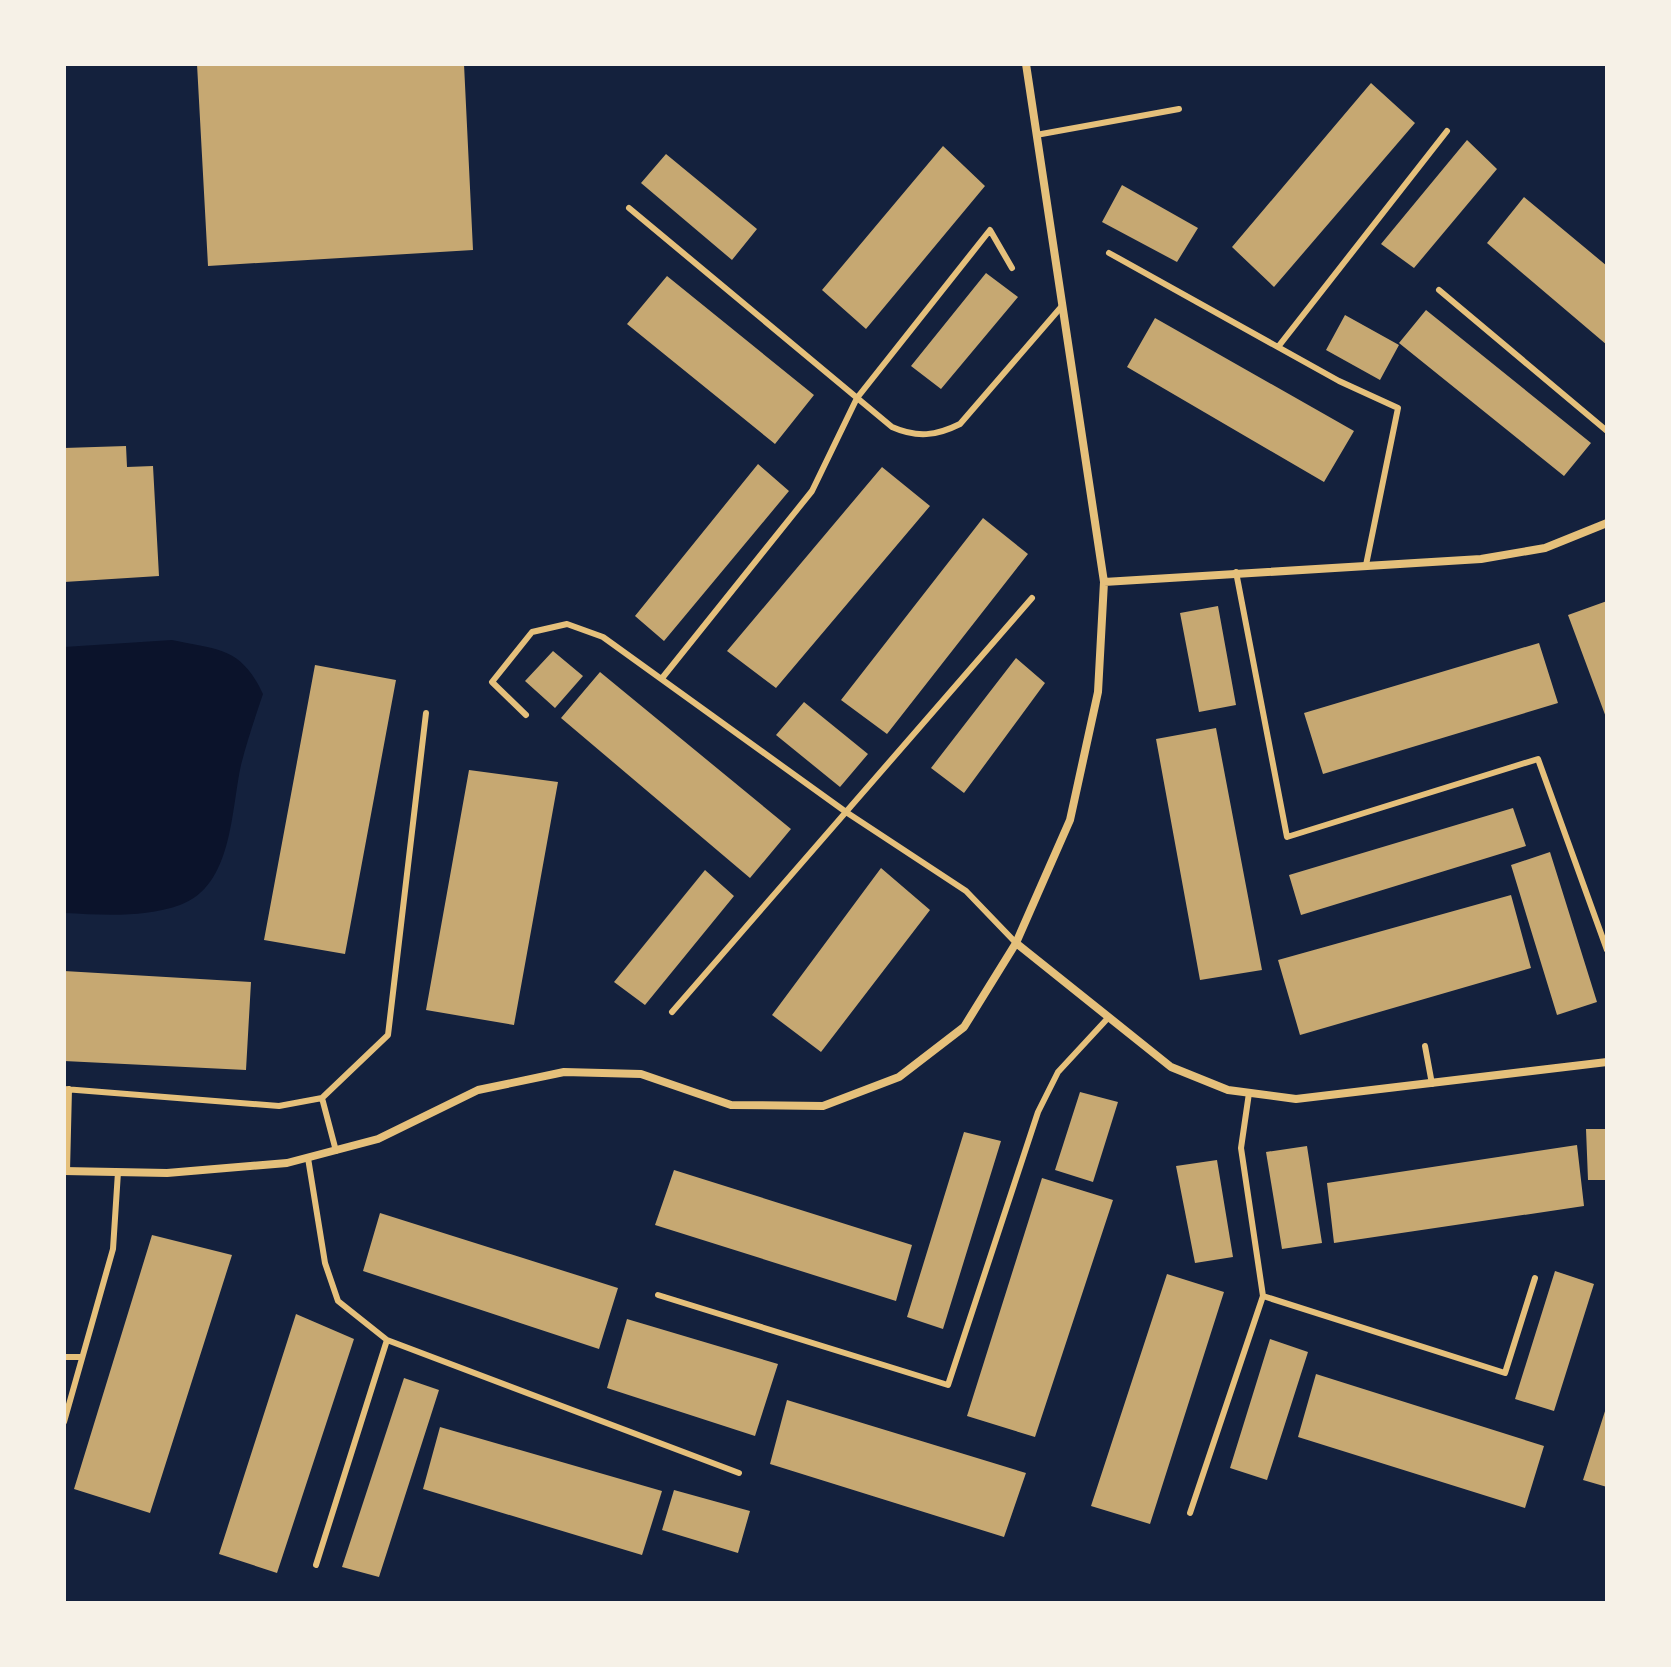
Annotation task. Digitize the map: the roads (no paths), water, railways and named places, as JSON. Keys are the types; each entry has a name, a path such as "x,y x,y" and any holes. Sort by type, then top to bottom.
{"street":[{"path":"66,1171 167,1173 287,1163 378,1139 478,1090 564,1072 641,1074 731,1105 823,1106 899,1077 964,1027 1016,943 1070,820 1098,692 1104,582 1026,64"},
{"path":"1104,582 1481,559 1545,548 1607,523"},
{"path":"1016,943 1171,1067 1228,1090 1296,1099 1607,1062"}],"lane":[{"path":"1036,135 1179,109"},
{"path":"1278,347 1447,131"},
{"path":"629,208 892,427 911,435 940,434 960,424 1062,306"},
{"path":"663,677 812,491 857,398 990,230 1012,268"},
{"path":"1109,253 1339,381 1398,408 1366,565"},
{"path":"1439,290 1607,431"},
{"path":"1236,572 1287,837 1538,759 1607,950"},
{"path":"672,1012 1032,598"},
{"path":"526,715 492,682 532,632 567,624 603,637 663,677 846,812 966,891 1016,943"},
{"path":"66,1171 66,1089 279,1106 322,1098 388,1035 426,713"},
{"path":"658,1295 948,1385 1038,1112 1058,1072 1108,1018"},
{"path":"1425,1046 1432,1084"},
{"path":"1190,1513 1263,1296 1241,1148 1249,1093"},
{"path":"322,1098 336,1151"},
{"path":"308,1158 325,1263 338,1301 387,1340 585,1418 739,1473"},
{"path":"64,1422 113,1249 118,1172"},
{"path":"1263,1296 1505,1373 1535,1278"},
{"path":"316,1565 387,1340"},
{"path":"64,1357 82,1357"}],"water":[{"path":"172,640 227,653 246,667 263,694 241,765 227,845 220,864 197,895 180,905 137,914 64,913 64,647"}]}
